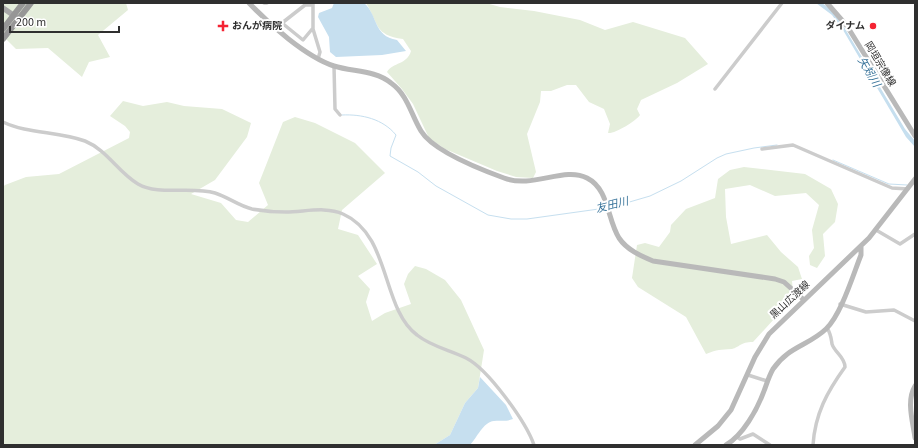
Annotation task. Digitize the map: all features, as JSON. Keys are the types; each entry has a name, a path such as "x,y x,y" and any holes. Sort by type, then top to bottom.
{"highway":[{"path":"3,39 23,3"},
{"path":"3,29 30,3"}],"main road":[{"path":"3,8 16,17"}],"street":[{"path":"249,3 296,43 318,59 334,66 372,73 390,82 405,97 421,132 429,141 442,150 504,178 520,182 534,182 575,174 588,178 598,187 604,196 612,225 619,239 638,255 654,261 775,279 784,282 804,300"},
{"path":"715,89 782,3"},
{"name":"岡垣宗像線","path":"827,3 847,26 915,136"},
{"path":"313,28 303,40 282,23 305,5 313,4 313,28 320,52 318,59"},
{"path":"334,66 335,109 340,115"},
{"path":"3,122 9,125 49,132 88,142 100,150 129,178 146,187 214,192 253,209 284,212 327,210 343,214 365,230 375,246 399,311 412,330 435,346 467,358 481,368 524,423 534,445"},
{"path":"762,148 794,145 892,188 908,189"},
{"name":"黒山広渡線","path":"694,445 711,433 724,419 734,404 764,342 775,327 861,247 915,180"},
{"path":"876,230 900,244 915,234"},
{"path":"726,445 736,437 761,397 772,370 788,353 814,338 827,328 836,316 861,255 861,247"},
{"path":"840,304 866,312 894,310 915,321"},
{"path":"813,445 814,426 819,411 845,367 845,361 832,344 832,334 827,328"},
{"path":"748,375 767,381"},
{"path":"915,386 912,390 910,404 915,438"},
{"path":"736,437 740,439 753,434 770,445"}],"green space":[{"path":"3,3 126,3 128,10 98,35 110,57 89,62 82,77 48,48 16,49 3,36"},
{"path":"366,3 486,3 500,7 534,11 580,20 605,30 633,22 685,38 708,64 677,83 641,100 637,109 640,115 638,118 625,127 611,133 608,133 610,124 604,109 589,102 576,85 567,85 551,91 541,91 540,102 527,134 536,172 533,178 516,177 497,171 445,149 429,138 413,104 387,72 393,66 406,59 411,51 403,39 387,35 378,27"},
{"path":"123,101 143,106 167,102 184,106 222,109 251,123 247,137 215,180 191,194 221,203 236,220 248,222 268,205 259,183 283,122 295,117 315,123 355,143 385,173 342,210 338,229 358,235 377,264 358,276 370,289 366,302 372,321 385,313 411,304 404,284 408,274 415,266 426,269 445,280 461,300 484,350 478,388 465,403 450,435 434,445 3,445 3,187 26,177 59,174 129,138 130,132 125,126 110,116"},
{"path":"744,167 805,174 831,189 838,204 835,222 823,234 825,256 817,268 810,265 809,256 814,248 812,230 819,205 806,193 775,196 750,185 725,189 726,217 731,244 767,235 781,252 798,267 802,279 792,281 794,303 775,318 753,342 745,343 732,349 716,350 706,354 686,317 638,287 632,278 637,245 645,243 659,247 670,232 671,225 686,209 715,198 718,179 730,170"}],"water":[{"path":"334,3 364,3 372,13 380,30 389,38 397,40 406,51 382,55 336,57 330,52 329,37 318,17 319,13 332,8"},
{"name":"矢矧川","path":"816,3 822,3 829,8 844,27 905,129 915,141 915,147 906,137 843,30 832,15"},
{"path":"480,377 506,405 513,419 490,422 483,427 470,445 434,445 450,435 465,403 478,388"}],"waterway":[{"name":"友田川","path":"342,115 357,115 378,121 385,125 396,135 391,148 390,156 418,172 436,186 488,215 511,219 527,219 606,208"},
{"name":"友田川","path":"609,208 650,196 681,181 717,158 726,154 777,145"},
{"name":"友田川","path":"833,160 889,184 907,185"}],"place":[{"name":"おんが病院","path":"223,26"},
{"name":"ダイナム","path":"873,26"}]}
